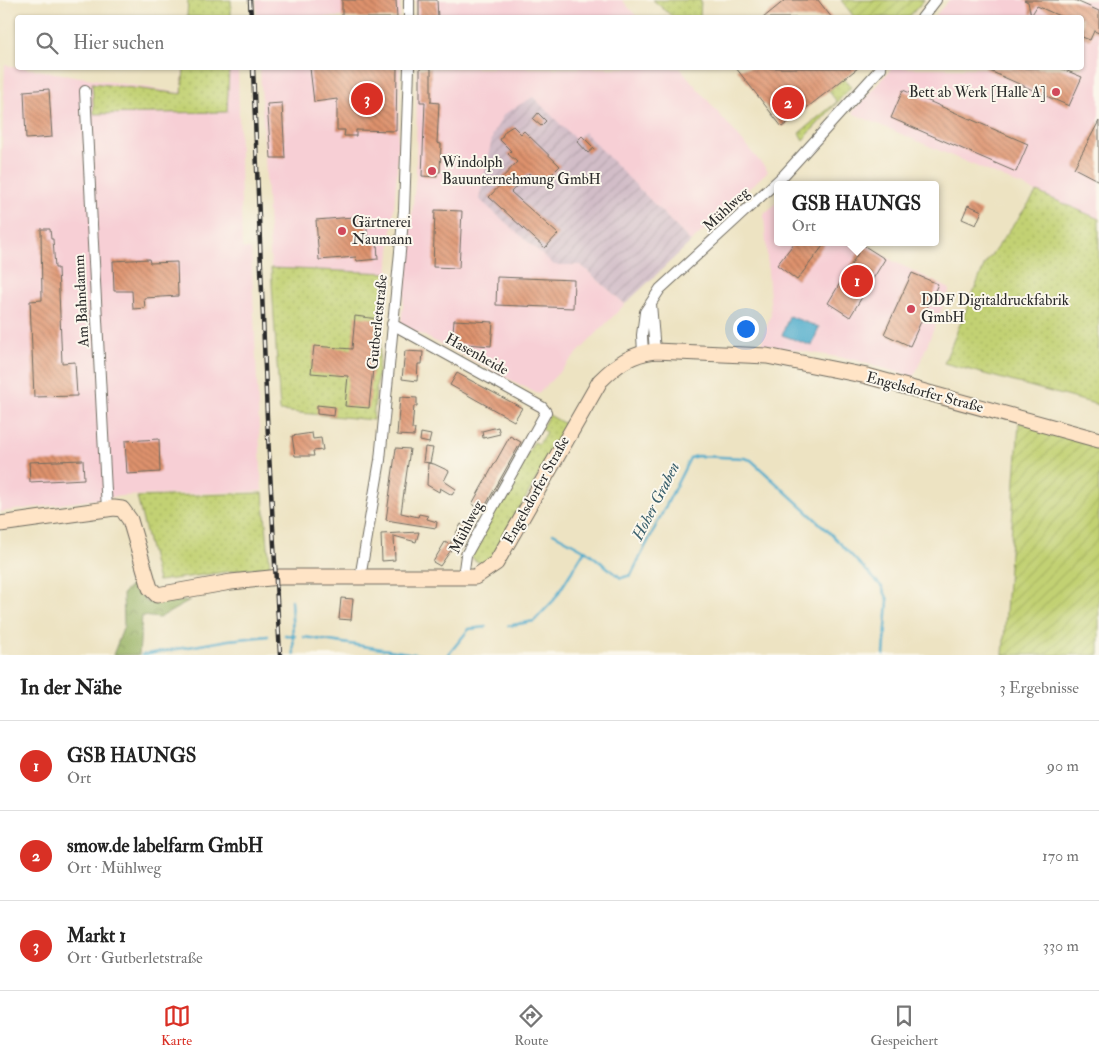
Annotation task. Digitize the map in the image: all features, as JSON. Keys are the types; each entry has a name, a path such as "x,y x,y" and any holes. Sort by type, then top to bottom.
{"main road":[{"name":"Engelsdorfer Straße","path":"0,524 120,509 126,512 150,588 157,595 230,582 280,577 475,577 496,563 600,380 621,362 649,352 767,356 867,376 1099,440"}],"street":[{"path":"409,0 409,15"},
{"path":"924,15 936,0"},
{"name":"Gutberletstraße","path":"360,578 376,488 406,182 409,70"},
{"name":"Mühlweg","path":"778,181 879,70"},
{"name":"Am Bahndamm","path":"85,91 107,510"},
{"name":"Mühlweg","path":"649,352 651,304 660,289 748,211 774,185"},
{"name":"Hasenheide","path":"392,324 542,407 546,412"},
{"name":"Mühlweg","path":"463,577 466,555 546,412"}],"shaded area":[{"path":"256,0 400,0 400,15 257,15"},
{"path":"416,0 622,0 635,15 416,15"},
{"path":"949,0 1099,0 1099,219 852,113 890,70 1084,70 1084,15 936,15"},
{"path":"5,65 15,67 15,70 36,70 181,93 183,70 238,70 242,248 251,249 262,491 121,496 0,512 0,189"},
{"path":"260,70 400,70 397,174 388,273 271,268"},
{"path":"417,70 682,70 768,171 691,242 584,133 576,140 580,264 625,304 538,394 401,324 416,175"},
{"path":"533,97 576,140 584,132 691,242 625,304 581,265 554,265 479,199 493,134 504,114"},
{"path":"774,205 774,246 869,246 893,261 950,289 914,377 855,360 761,344 771,314 764,214"}],"green space":[{"path":"188,0 231,0 231,15 187,15"},
{"path":"653,0 701,0 700,15 671,15"},
{"path":"841,0 924,0 911,15 853,15"},
{"path":"184,70 229,70 227,112 94,114 92,83 182,94"},
{"path":"844,78 851,87 803,140 799,133 837,102 829,91"},
{"path":"1037,192 1099,219 1099,405 944,363 985,264"},
{"path":"271,268 388,273 373,420 280,411"},
{"path":"549,415 567,425 491,559 483,564 474,560 471,554 534,442 539,444 546,432 541,429"},
{"path":"1019,422 1099,445 1099,655 1003,655"},
{"path":"263,493 270,566 158,581 137,497"},
{"path":"134,583 146,602 190,601 159,618 142,616 139,655 113,655 124,626 123,593"}],"water":[{"path":"789,316 819,327 812,346 782,335"}],"building":[{"path":"342,0 396,0 397,15 342,15"},
{"path":"419,0 437,0 438,15 419,15"},
{"path":"785,0 818,0 830,15 767,15"},
{"path":"1024,0 1074,0 1099,11 1099,33 1094,31 1090,40 1084,38 1084,15 1057,15 1037,6 1031,15 1028,2"},
{"path":"310,70 397,70 396,131 356,130 356,136 344,136 345,130 337,130 337,99 314,102"},
{"path":"420,70 431,70 430,102 439,103 437,143 441,144 440,172 437,172 437,177 422,176 425,102 420,102"},
{"path":"738,70 855,70 782,127"},
{"name":"Bett ab Werk [Halle A]","path":"988,70 1065,70 1082,77 1069,106"},
{"path":"49,89 52,137 26,139 24,91"},
{"path":"903,90 1028,144 1016,172 891,118"},
{"path":"282,103 285,158 271,158 267,104"},
{"path":"538,113 546,121 541,126 533,119"},
{"path":"1099,121 1099,181 1074,168"},
{"path":"513,126 521,134 524,131 560,166 541,185 529,173 511,192 558,234 545,248 489,197 502,183 499,181 517,162 508,154 511,151 500,140 505,131"},
{"path":"582,136 594,148 588,153 577,141"},
{"path":"968,205 982,211 976,225 962,219"},
{"path":"435,210 462,211 459,268 433,267"},
{"name":"Gärtnerei Naumann","path":"366,216 368,242 377,242 378,259 357,261 356,257 319,260 316,220"},
{"path":"41,229 50,229 51,239 53,239 55,268 58,268 62,363 75,362 77,396 34,397 30,301 42,300"},
{"path":"792,246 823,246 797,280 777,265"},
{"path":"862,246 885,259 850,317 828,303"},
{"path":"149,259 150,263 177,262 178,296 144,298 145,308 133,309 132,291 114,291 113,261"},
{"name":"DDF Digitaldruckfabrik GmbH","path":"912,273 938,284 910,346 884,334"},
{"path":"497,277 574,280 573,308 496,305"},
{"path":"355,316 378,319 369,408 345,406 348,376 311,373 314,346 352,349"},
{"path":"454,320 493,322 491,346 452,343"},
{"path":"405,351 423,352 422,364 418,364 417,381 402,379"},
{"path":"457,373 522,408 514,421 450,385"},
{"path":"400,397 417,398 417,406 414,406 412,429 415,429 414,436 397,435"},
{"path":"317,405 335,407 334,416 317,414"},
{"path":"498,427 500,434 483,438 482,431"},
{"path":"312,433 313,439 321,438 323,450 313,451 314,456 295,456 292,436"},
{"path":"421,433 431,435 429,443 420,441"},
{"path":"510,436 521,442 483,510 472,504"},
{"path":"159,439 160,472 127,474 125,441"},
{"path":"425,447 433,448 430,463 423,462"},
{"path":"396,448 410,449 401,513 418,517 419,514 428,516 427,519 437,522 436,528 386,520"},
{"path":"83,460 84,479 30,482 29,462"},
{"path":"428,463 449,471 444,481 456,489 452,495 440,488 439,492 427,485"},
{"path":"461,524 471,529 460,549 450,544"},
{"path":"419,532 416,542 394,536 395,560 382,561 381,534"},
{"path":"445,542 453,547 440,566 433,562"},
{"path":"341,598 353,599 351,620 339,619"}],"waterway":[{"name":"Hoher Graben","path":"508,626 534,621 554,600 585,550 621,578 631,575 690,458 697,456 744,458 751,460 827,530 882,587 888,600 884,655"},
{"path":"553,533 584,550"},
{"path":"291,600 294,655"},
{"name":"Hoher Graben","path":"448,655 469,629 486,627"},
{"path":"285,635 295,636"},
{"name":"Hoher Graben","path":"142,655 229,640 268,636"},
{"name":"Hoher Graben","path":"304,637 421,655"}],"railway":[{"path":"250,0 251,15"},
{"path":"253,70 267,417 280,655"}],"place":[{"name":"Bett ab Werk [Halle A]","path":"1056,92"},
{"name":"Markt 1","path":"367,99"},
{"name":"smow.de labelfarm GmbH","path":"788,103"},
{"name":"Windolph Bauunternehmung GmbH","path":"432,171"},
{"name":"Gärtnerei Naumann","path":"342,231"},
{"name":"GSB HAUNGS","path":"857,281"},
{"name":"DDF Digitaldruckfabrik GmbH","path":"911,309"}]}
